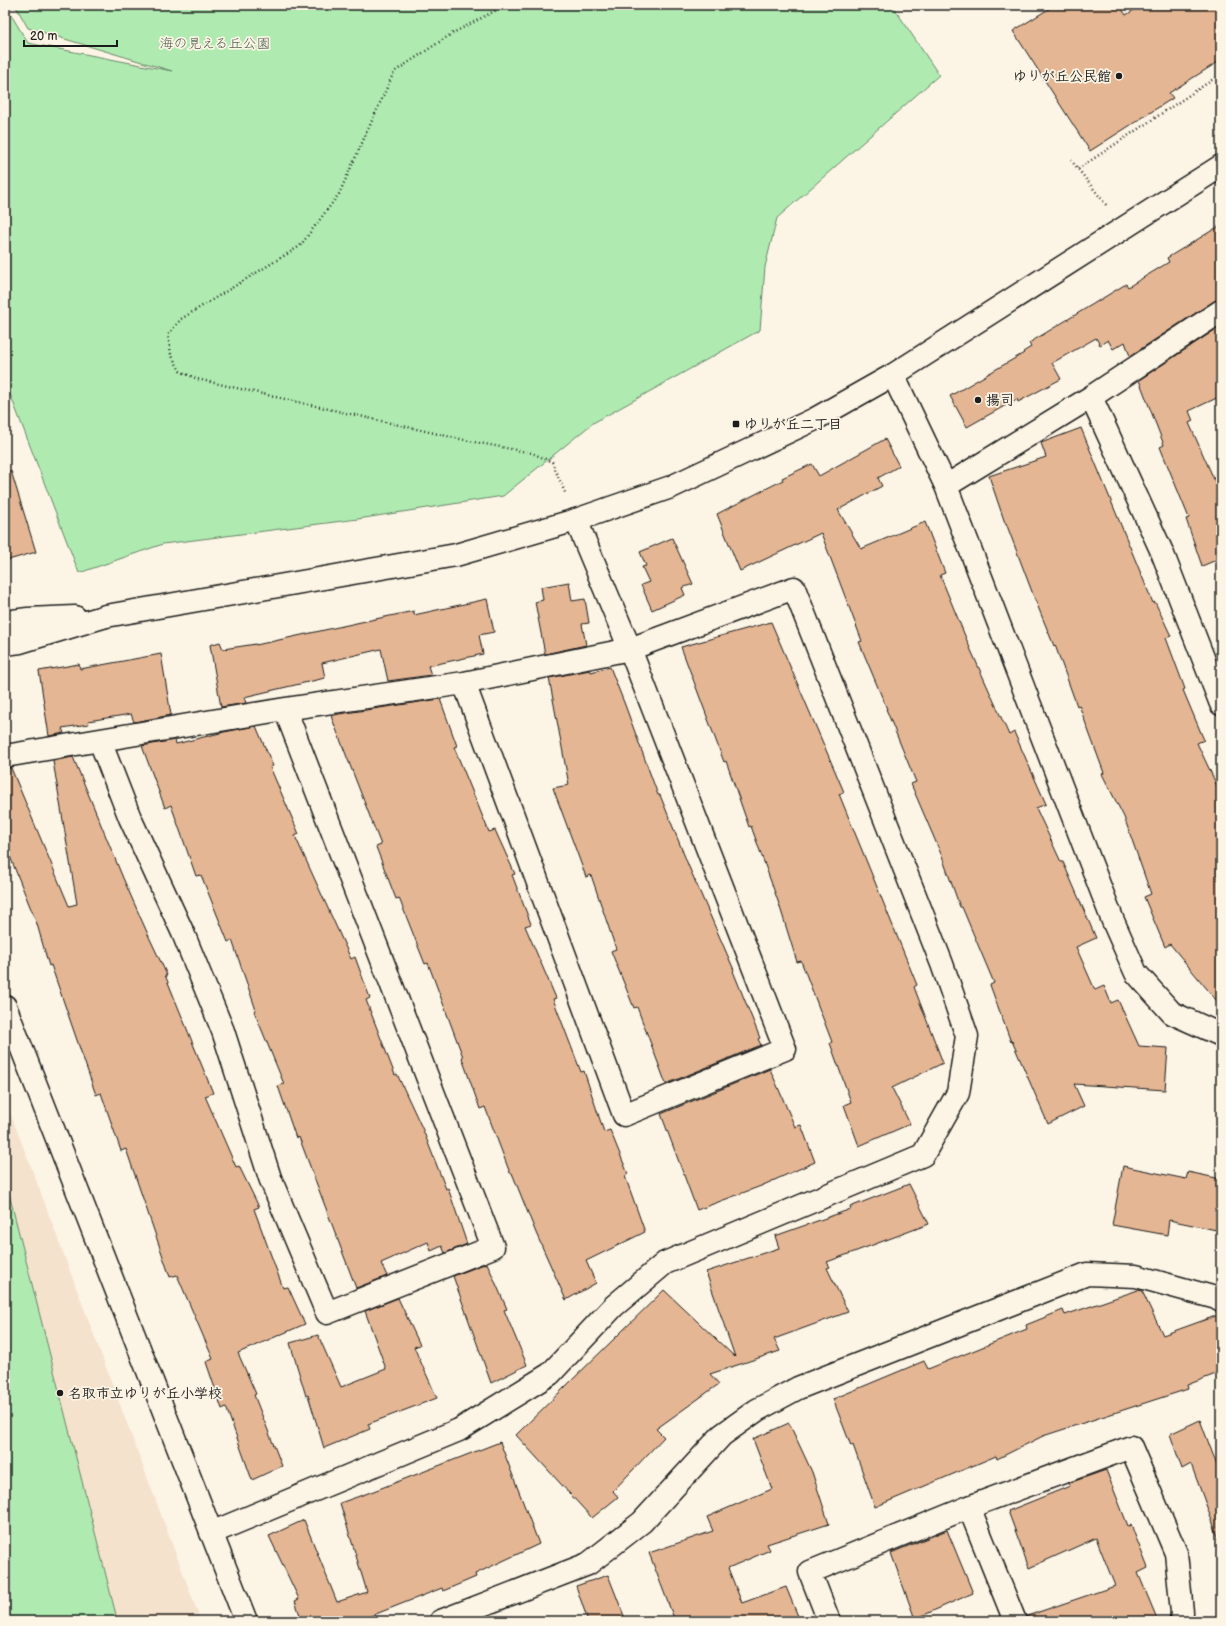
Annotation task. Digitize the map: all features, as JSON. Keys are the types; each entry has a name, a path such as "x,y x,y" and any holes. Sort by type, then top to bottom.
{"street":[{"path":"5,644 20,642 106,616 456,554 576,520 671,487 815,419 893,375 1221,166"},
{"path":"946,486 1091,397 1221,311"},
{"path":"893,375 946,486 1110,913 1136,973 1172,1014 1221,1035"},
{"path":"1091,397 1162,552 1221,704"},
{"path":"464,683 624,1115 785,1049 630,648 576,520"},
{"path":"5,756 285,709 464,683 630,648 794,588 942,964 967,1036 958,1093 923,1155 665,1263 614,1306 550,1374 459,1430 211,1533"},
{"path":"5,622 28,619 106,616"},
{"path":"100,741 130,818 183,933 223,1031 270,1178 327,1312 493,1246 285,709"},
{"path":"5,1006 246,1621"},
{"path":"449,1620 588,1564 642,1522 722,1435 758,1410 798,1388 1087,1274 1136,1276 1216,1298 1221,1301"},
{"path":"829,1621 810,1572 969,1507 1131,1447 1176,1552 1182,1612 1181,1621"},
{"path":"969,1507 1015,1621"}],"path":[{"path":"506,5 453,33 394,72 339,194 300,246 180,319 168,335 171,354 180,371 197,379 469,441 532,453 552,462 564,492"},
{"path":"1078,169 1221,74"},
{"path":"1070,160 1108,207"}],"shaded area":[{"name":"名取市立ゆりが丘小学校","path":"5,1100 30,1164 201,1621 5,1621"}],"green space":[{"name":"海の見える丘公園","path":"5,5 28,43 172,71 28,28 15,5 892,5 939,75 777,218 765,267 760,330 593,423 503,496 358,519 163,544 79,573 5,381"},
{"path":"5,1178 116,1615 112,1621 5,1621"}],"building":[{"name":"ゆりが丘公民館","path":"1055,5 1119,5 1126,15 1142,5 1221,5 1221,60 1169,93 1173,98 1090,151 1013,31"},
{"path":"1221,225 1221,299 1214,301 1130,356 1125,342 1113,349 1108,340 1100,345 1096,338 1052,363 1061,379 1018,402 1017,399 967,427 950,396 1024,353 1023,352 1031,347 1029,343 1126,284 1128,287 1169,262 1167,258"},
{"path":"1221,326 1221,396 1189,411 1193,421 1189,423 1221,495 1221,558 1202,566 1186,519 1189,518 1160,447 1164,445 1139,380"},
{"path":"1081,428 1153,603 1155,602 1171,636 1166,638 1185,689 1183,690 1204,740 1197,743 1221,794 1221,1006 1170,944 1165,947 1144,897 1151,894 1124,817 1102,774 1104,773 1079,705 1077,706 1055,645 1054,646 1034,597 1005,523 989,476 1046,457 1041,443"},
{"path":"885,439 899,466 878,478 882,486 838,510 861,549 925,522 945,573 940,575 970,648 1009,735 1014,732 1046,804 1036,808 1061,862 1063,862 1096,938 1076,947 1095,990 1104,986 1111,1003 1118,1000 1139,1046 1168,1048 1165,1090 1074,1084 1084,1106 1048,1124 1012,1041 1011,1042 990,985 994,983 962,907 960,907 941,854 911,784 916,782 859,642 862,641 821,533 740,571 717,514 783,480 782,478 812,464 819,476"},
{"path":"11,471 36,552 5,561 5,472"},
{"path":"672,538 693,584 682,588 685,595 652,610 641,585 649,582 642,567 646,566 640,552"},
{"path":"569,582 572,601 585,599 589,623 582,624 586,645 545,654 535,602 543,600 541,587"},
{"path":"487,599 494,632 479,635 483,654 428,666 431,675 388,681 381,649 322,663 325,678 244,697 246,703 221,707 210,645 220,642 223,649 256,645 414,611 414,615"},
{"path":"771,622 844,792 839,794 917,985 914,987 943,1063 892,1088 910,1124 859,1146 844,1105 851,1102 830,1043 832,1042 801,961 797,962 779,904 751,826 749,827 726,761 724,762 681,647"},
{"path":"161,654 171,715 134,722 131,714 88,721 89,724 62,728 64,733 49,736 39,671 79,664 80,669"},
{"path":"610,667 658,795 660,795 689,867 734,970 733,971 760,1038 758,1039 761,1045 666,1084 637,1007 634,1008 611,951 616,949 591,875 586,877 553,788 569,785 549,678 590,670 591,672"},
{"path":"440,699 457,746 454,747 489,832 495,830 515,874 512,875 531,924 525,926 556,998 553,999 581,1072 584,1071 604,1132 610,1130 628,1174 625,1176 645,1232 586,1261 596,1283 566,1300 536,1233 512,1173 510,1173 485,1107 480,1109 462,1058 463,1057 428,963 425,964 399,898 396,899 376,847 381,845 331,716"},
{"path":"256,726 273,766 270,767 299,834 295,836 351,959 355,957 370,998 366,1000 395,1075 397,1074 423,1130 446,1189 448,1188 467,1244 445,1253 442,1246 431,1251 428,1242 381,1263 387,1276 356,1288 299,1137 296,1138 278,1086 284,1084 254,1011 256,1010 232,940 228,942 201,875 196,876 171,805 165,808 142,746 175,740 176,744"},
{"path":"73,757 123,878 167,975 165,975 213,1093 205,1096 236,1167 239,1166 259,1207 254,1209 283,1288 288,1287 305,1324 238,1353 256,1394 254,1395 282,1466 252,1480 226,1407 222,1409 206,1362 213,1359 177,1275 170,1277 126,1149 121,1151 101,1093 96,1095 51,965 49,966 37,924 5,844 5,768 11,768 69,906 77,904 53,761"},
{"path":"770,1069 795,1127 801,1125 815,1162 761,1186 697,1210 661,1114"},
{"path":"1123,1166 1186,1179 1188,1172 1221,1179 1221,1231 1169,1220 1167,1235 1112,1225"},
{"path":"909,1184 929,1224 827,1262 830,1267 827,1268 848,1312 774,1339 780,1351 710,1374 719,1384 656,1429 664,1437 613,1491 618,1497 592,1518 516,1435 664,1290 735,1357 706,1272 779,1248 775,1236 851,1209 850,1207"},
{"path":"487,1263 507,1309 504,1310 527,1365 491,1383 453,1276"},
{"path":"1138,1290 1142,1291 1163,1335 1221,1314 1221,1372 1187,1385 1188,1389 1043,1436 997,1459 996,1456 875,1507 853,1445 851,1446 833,1399 924,1361 928,1369 1027,1329 1026,1325 1063,1310 1065,1315"},
{"path":"398,1298 420,1345 414,1347 437,1398 368,1424 370,1429 324,1448 290,1343 318,1335 341,1387 386,1369 365,1311"},
{"path":"1200,1420 1221,1476 1221,1537 1218,1537 1191,1464 1182,1469 1170,1434"},
{"path":"789,1423 812,1472 829,1524 767,1544 770,1550 728,1568 742,1603 786,1587 800,1621 675,1621 649,1553 713,1531 707,1517 772,1489 753,1439"},
{"path":"500,1442 539,1544 475,1574 476,1577 443,1591 442,1588 358,1621 294,1621 294,1617 300,1615 295,1601 299,1599 269,1536 304,1520 337,1602 367,1592 340,1503"},
{"path":"1106,1470 1128,1526 1131,1525 1148,1568 1138,1573 1158,1621 1027,1621 1027,1616 1115,1586 1096,1538 1029,1568 1008,1511 1070,1486 1069,1483"},
{"path":"947,1530 973,1593 915,1619 891,1553"},
{"path":"608,1575 626,1621 588,1621 576,1586"}],"place":[{"name":"ゆりが丘公民館","path":"1119,76"},
{"name":"揚司","path":"978,400"},
{"name":"ゆりが丘二丁目","path":"736,424"},
{"name":"名取市立ゆりが丘小学校","path":"60,1393"}]}
